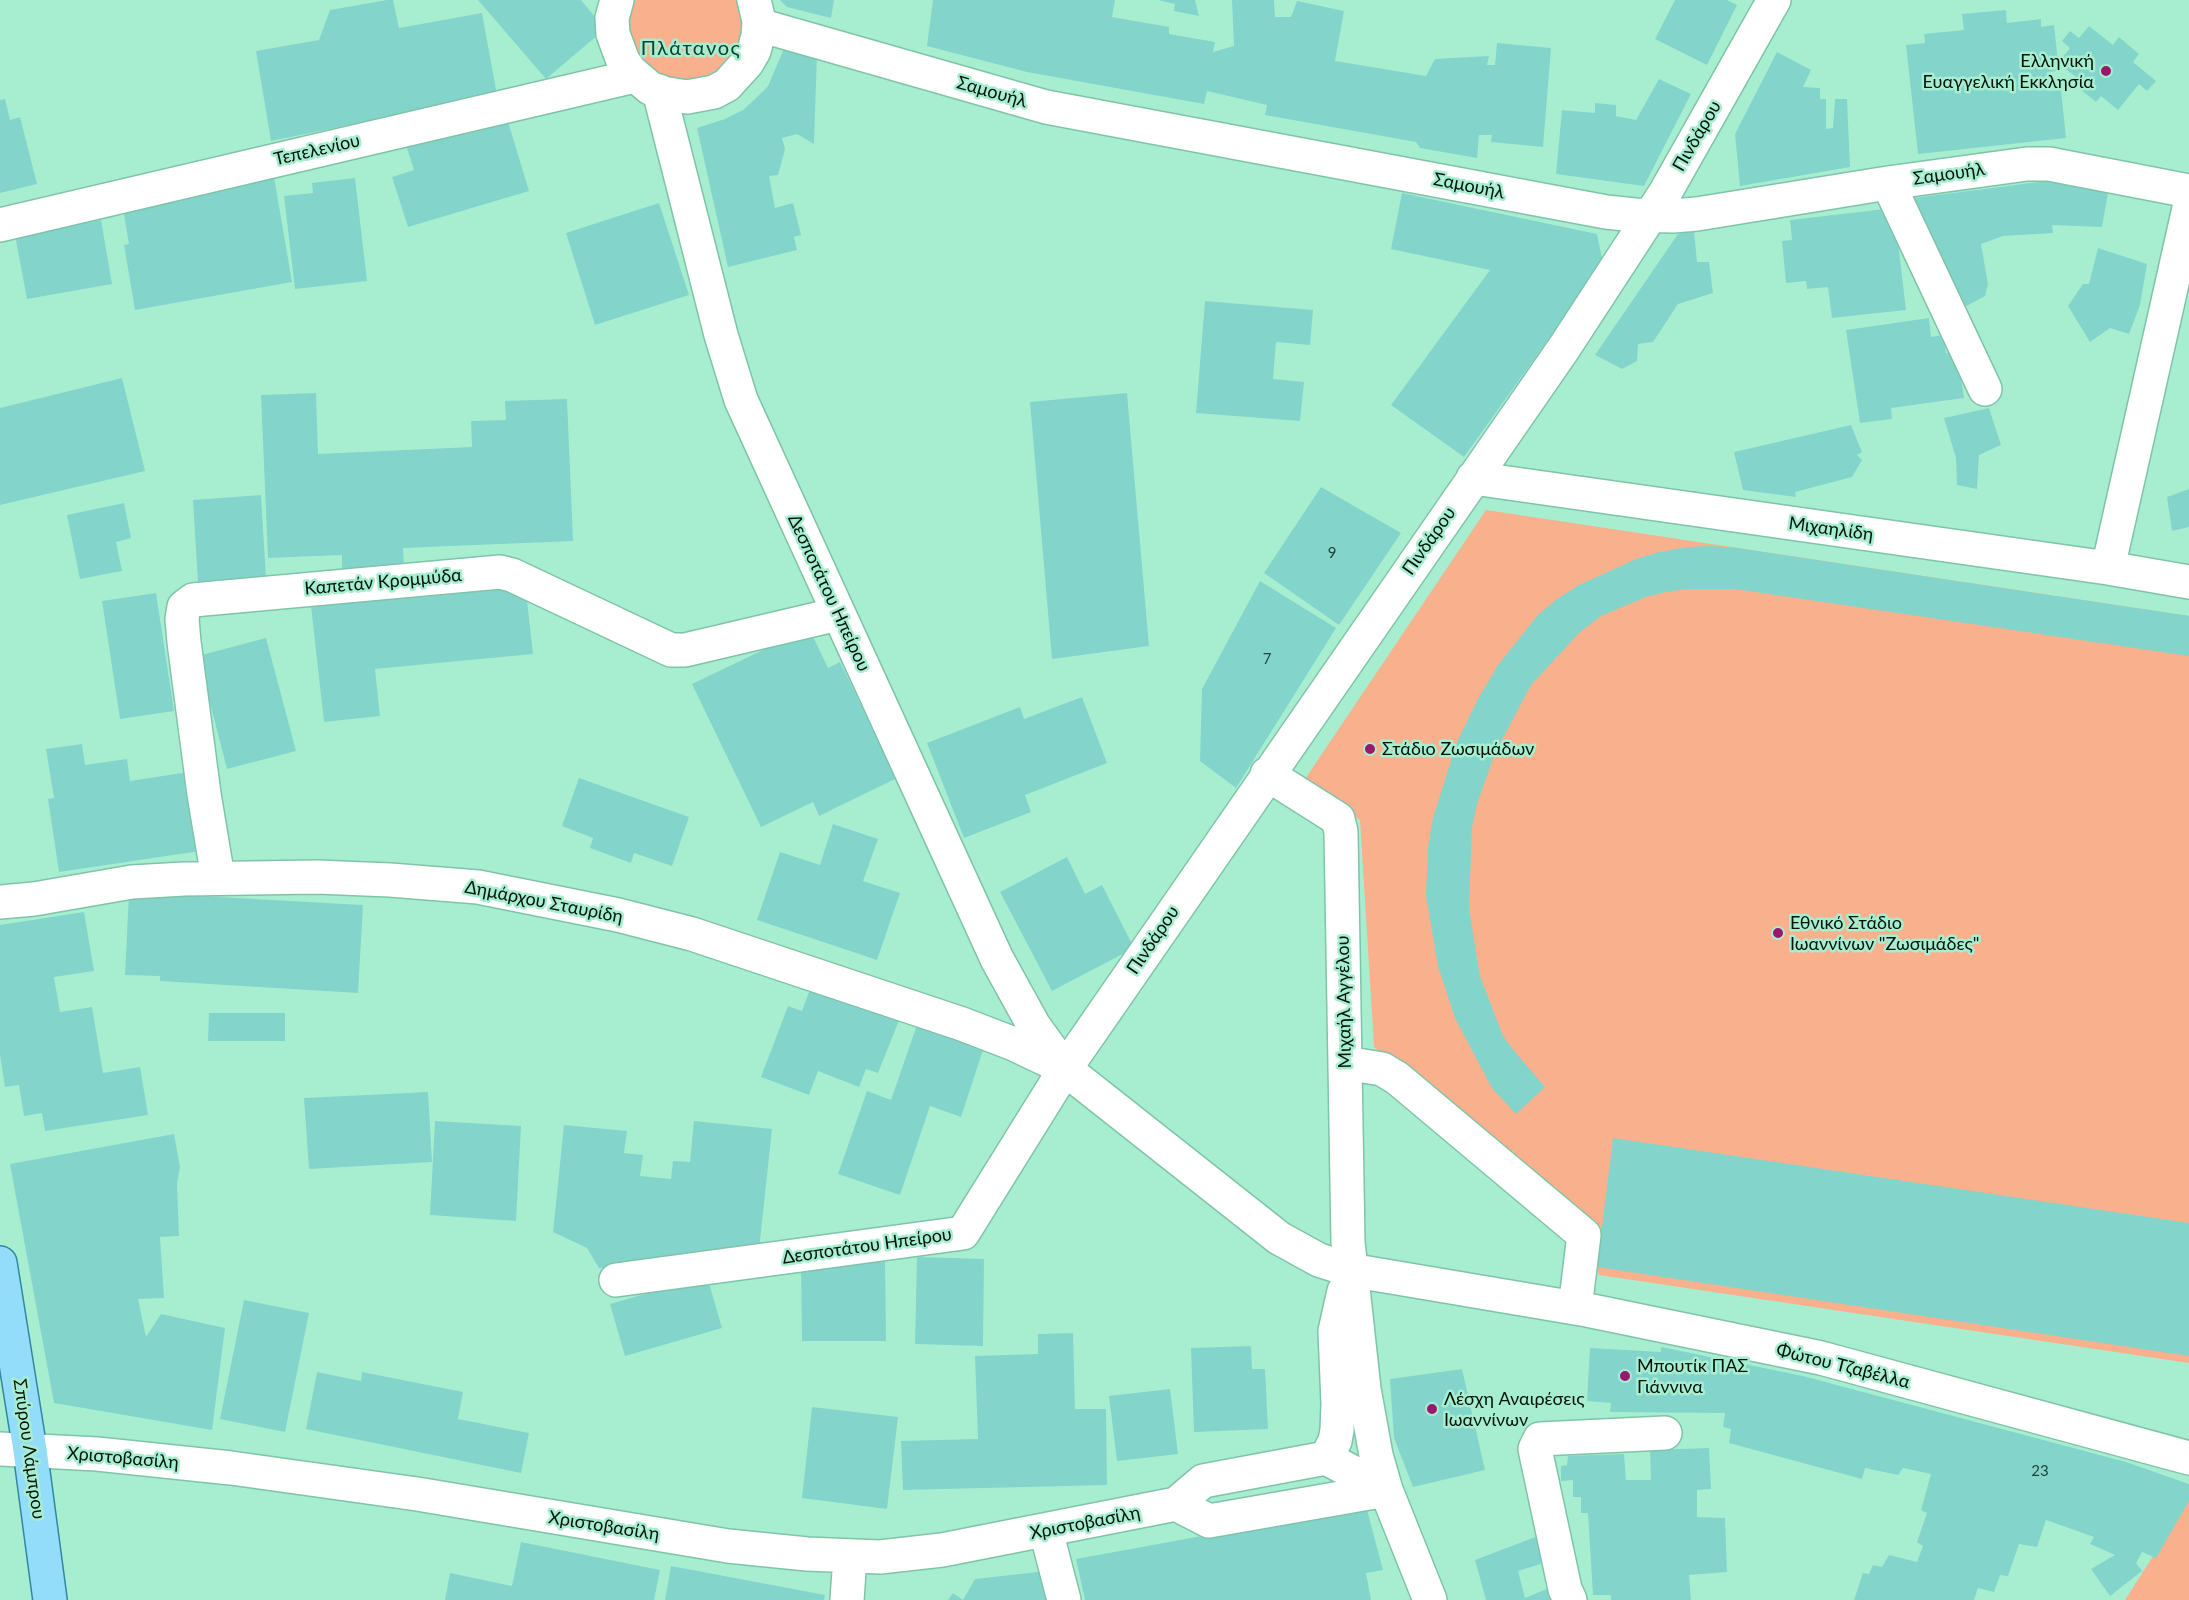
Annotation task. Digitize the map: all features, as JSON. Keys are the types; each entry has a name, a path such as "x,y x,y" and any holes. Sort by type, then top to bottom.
{"main road":[{"name":"Σπύρου Λάμπρου","path":"0,1263 15,1450 50,1600"}],"street":[{"name":"Πινδάρου","path":"1065,1069 1563,348 1665,193 1768,2"},
{"path":"607,6 616,48 622,61 647,84 674,96 700,96 727,85 747,63 754,51 756,12"},
{"name":"Σαμουήλ","path":"756,12 1046,107 1606,212 1649,216 1697,214 2012,165 2049,164 2189,191"},
{"name":"Τεπελενίου","path":"0,225 647,84"},
{"name":"Δεσποτάτου Ηπείρου","path":"647,84 741,400 997,959 1034,1026 1065,1069 1279,1238 1319,1260 1350,1270"},
{"path":"1888,183 1985,389"},
{"path":"2108,568 2189,208"},
{"name":"Μιχαηλίδη","path":"1473,478 2108,568 2189,582"},
{"name":"Καπετάν Κρομμύδα","path":"218,878 204,794 183,631 184,607 194,600 500,572 512,575 671,650 684,650 838,614"},
{"name":"Μιχαήλ Αγγέλου","path":"1267,774 1338,819 1341,832 1347,1230 1350,1270 1364,1389 1376,1455 1386,1490 1430,1600"},
{"name":"Δημάρχου Σταυρίδη","path":"0,902 132,882 218,878 317,878 442,884 515,893 618,915 740,950 962,1024 1014,1044 1065,1069"},
{"path":"1345,1063 1382,1069 1397,1078 1584,1235 1581,1309"},
{"name":"Δεσποτάτου Ηπείρου","path":"616,1280 963,1233 1065,1069"},
{"path":"1531,1165 1597,1221 1581,1309"},
{"name":"Μιχαήλ Αγγέλου","path":"1326,1458 1337,1430 1335,1331 1350,1270"},
{"name":"Φώτου Τζαβέλλα","path":"1350,1270 1581,1309 1821,1358 2189,1458"},
{"path":"1570,1600 1565,1589 1535,1449 1540,1439 1665,1433"},
{"name":"Χριστοβασίλη","path":"15,1450 98,1454 231,1468 417,1494 728,1546 850,1557 922,1553 1046,1531 1176,1504 1203,1481 1326,1458"},
{"path":"1326,1458 1386,1490"},
{"path":"1176,1504 1209,1521 1386,1490"},
{"path":"1046,1531 1064,1600"},
{"path":"847,1600 850,1557"}],"shaded area":[{"name":"Πλάτανος","path":"628,0 744,0 747,38 717,78 667,83 630,49 626,9"},
{"name":"Εθνικό Στάδιο Ιωαννίνων \"Ζωσιμάδες\"","path":"1486,510 2189,616 2189,1363 1599,1275 1597,1267 1602,1239 1374,1047 1360,820 1303,782"},
{"path":"2189,1500 2189,1600 2125,1600"}],"building":[{"path":"393,0 399,28 482,13 497,95 271,141 256,51 319,40 330,10"},
{"path":"478,0 581,0 605,29 546,79"},
{"path":"780,0 834,0 831,18 787,7"},
{"path":"933,0 1115,0 1112,17 1169,27 1169,34 1215,42 1213,52 1234,46 1232,0 1274,0 1275,17 1291,17 1297,1 1344,11 1335,61 1426,76 1435,59 1489,56 1487,65 1495,65 1497,43 1551,48 1543,147 1491,142 1492,135 1479,135 1477,158 1420,148 1416,142 1265,115 1267,105 1207,91 1204,104 1027,72 927,46"},
{"path":"1158,0 1195,0 1199,16 1174,11 1175,4"},
{"path":"1675,0 1727,0 1737,5 1707,65 1655,39"},
{"path":"2006,10 2007,23 2041,19 2041,27 2054,25 2059,71 2047,72 2049,91 2061,90 2066,138 1918,154 1906,45 1925,43 1924,34 1964,30 1962,14"},
{"name":"Ελληνική Ευαγγελική Εκκλησία","path":"2089,26 2113,45 2119,37 2139,54 2133,62 2156,81 2147,91 2139,84 2118,110 2101,96 2096,102 2075,85 2080,80 2058,63 2070,48 2062,41 2070,31 2079,38"},
{"path":"786,44 817,53 814,144 797,134 782,138 785,149 778,175 769,176 775,208 793,203 801,235 794,237 797,250 728,267 697,128 725,119 743,110 754,100 768,86"},
{"path":"1777,52 1811,70 1803,87 1820,88 1820,99 1826,99 1826,129 1833,128 1835,99 1847,99 1850,167 1740,186 1735,134"},
{"path":"1659,79 1691,94 1644,186 1556,174 1562,110 1595,113 1595,103 1616,105 1616,116 1636,120"},
{"path":"5,99 10,120 20,117 37,184 0,193 0,100"},
{"path":"506,115 529,191 408,227 392,177 414,170 406,145"},
{"path":"274,177 292,282 135,310 124,245 129,244 122,203"},
{"path":"355,178 367,281 295,289 284,196 313,193 312,183"},
{"path":"2054,180 2108,193 2102,227 2052,225 2053,233 2003,236 1981,244 1988,284 1985,296 1963,308 1914,198"},
{"path":"1402,193 1597,234 1603,263 1464,457 1391,405 1490,270 1391,249"},
{"path":"659,203 689,295 595,325 566,233"},
{"path":"1894,208 1906,310 1832,318 1828,287 1807,289 1806,281 1786,283 1782,241 1792,240 1790,220"},
{"path":"101,220 112,284 27,299 15,235"},
{"path":"1694,231 1697,262 1709,262 1713,293 1678,304 1653,342 1638,344 1637,361 1622,369 1595,355 1678,234"},
{"path":"2098,248 2147,264 2140,305 2129,334 2110,328 2090,342 2068,306 2083,284 2089,284"},
{"path":"1205,301 1313,310 1310,345 1276,342 1273,379 1304,382 1300,421 1196,413"},
{"path":"1929,318 1931,337 1943,335 1946,353 1957,352 1964,398 1891,408 1892,419 1860,423 1846,330"},
{"path":"122,378 145,471 0,505 0,408"},
{"path":"316,393 318,454 472,447 471,421 506,420 505,401 567,399 573,541 403,548 404,569 342,571 342,555 268,558 261,395"},
{"path":"1127,393 1149,646 1052,659 1030,402"},
{"path":"1989,408 2001,445 1979,455 1977,489 1957,485 1956,458 1944,418"},
{"path":"1851,425 1862,452 1857,455 1862,460 1852,477 1795,492 1796,497 1743,490 1734,452"},
{"path":"1321,487 1401,533 1339,625 1264,573"},
{"path":"2189,489 2189,527 2172,531 2167,497"},
{"path":"261,495 266,579 198,583 193,500"},
{"path":"124,503 131,538 116,542 122,571 80,579 67,515"},
{"path":"1711,546 2189,616 2189,656 1735,589 1687,589 1666,592 1646,597 1601,616 1579,633 1531,685 1495,753 1477,804 1472,827 1469,909 1480,976 1503,1036 1545,1087 1516,1114 1492,1088 1455,1018 1438,966 1426,896 1428,847 1433,818 1457,742 1498,665 1538,615 1557,599 1579,585 1636,559 1659,552"},
{"path":"1260,581 1336,628 1236,788 1200,761 1202,689"},
{"path":"525,582 533,654 375,669 380,716 324,722 311,606"},
{"path":"156,593 174,711 120,719 102,601"},
{"path":"809,628 828,668 840,662 897,778 819,816 813,802 761,827 692,684"},
{"path":"266,638 296,751 227,769 198,656"},
{"path":"1082,697 1107,763 1025,795 1031,812 964,838 927,743 1020,707 1024,719"},
{"path":"82,744 85,765 127,759 130,781 195,771 207,850 59,872 48,799 54,798 46,749"},
{"path":"579,778 689,817 672,866 634,853 631,863 590,848 593,838 562,826"},
{"path":"833,824 878,839 863,881 900,893 877,960 757,920 780,852 820,865"},
{"path":"1067,857 1085,894 1102,885 1134,948 1052,991 1000,892"},
{"path":"129,892 363,905 358,993 160,981 160,976 125,975"},
{"path":"84,912 94,971 54,977 60,1012 92,1007 103,1073 140,1067 148,1115 45,1131 42,1113 24,1116 19,1085 5,1087 0,1055 0,925"},
{"path":"812,984 900,1018 878,1073 866,1069 859,1087 818,1071 809,1095 761,1077 788,1006 802,1011"},
{"path":"209,1013 285,1013 285,1041 208,1041"},
{"path":"918,1022 985,1044 961,1117 930,1106 900,1195 838,1174 867,1091 891,1100"},
{"path":"428,1092 432,1162 309,1169 304,1098"},
{"path":"435,1121 521,1126 516,1221 430,1215"},
{"path":"694,1121 772,1129 758,1259 599,1268 587,1248 553,1232 564,1125 627,1131 624,1153 643,1155 640,1176 671,1179 673,1161 690,1162"},
{"path":"174,1134 180,1167 177,1184 179,1236 160,1237 164,1298 138,1299 146,1337 161,1314 225,1328 212,1430 54,1403 10,1164"},
{"path":"1613,1138 2189,1223 2189,1356 1597,1267"},
{"path":"917,1257 984,1259 983,1346 915,1344"},
{"path":"885,1259 886,1341 802,1341 801,1261"},
{"path":"707,1276 722,1328 625,1356 610,1304"},
{"path":"244,1300 309,1313 285,1432 220,1419"},
{"path":"1073,1333 1075,1409 1106,1409 1107,1485 903,1490 901,1441 978,1439 975,1356 1038,1354 1038,1334"},
{"path":"1251,1346 1252,1369 1265,1369 1268,1429 1194,1432 1191,1348"},
{"path":"1661,1347 1803,1376 2126,1462 2189,1484 2189,1501 2156,1558 2142,1552 2136,1563 2142,1571 2110,1596 2091,1569 2115,1555 2090,1544 2094,1537 2046,1520 2037,1547 2019,1544 2008,1576 2000,1575 1994,1592 1978,1588 1974,1600 1854,1600 1863,1573 1869,1574 1873,1565 1882,1567 1889,1555 1917,1562 1923,1546 1917,1542 1927,1513 1921,1510 1931,1474 1903,1468 1898,1475 1865,1468 1862,1479 1729,1443 1731,1429 1723,1427 1725,1413 1610,1412 1611,1403 1587,1401 1590,1348 1661,1352"},
{"name":"Λέσχη Αναιρέσεις Ιωαννίνων","path":"1462,1369 1485,1470 1413,1487 1394,1438 1390,1379"},
{"path":"317,1372 361,1381 362,1372 463,1392 458,1419 529,1433 521,1473 306,1429"},
{"path":"1170,1389 1178,1454 1117,1461 1109,1396"},
{"path":"812,1407 898,1417 887,1509 802,1498"},
{"path":"1709,1448 1711,1489 1697,1490 1697,1517 1725,1518 1727,1572 1689,1575 1691,1600 1611,1600 1611,1595 1593,1595 1588,1513 1581,1513 1581,1497 1573,1497 1573,1480 1561,1481 1561,1466 1567,1465 1568,1456 1624,1454 1626,1480 1651,1480 1650,1450"},
{"path":"1366,1506 1383,1570 1366,1573 1371,1600 1085,1600 1076,1559"},
{"path":"1538,1536 1544,1563 1518,1571 1525,1598 1549,1588 1552,1600 1486,1600 1475,1560"},
{"path":"521,1542 660,1570 654,1600 445,1600 450,1573 512,1586"},
{"path":"671,1566 825,1595 824,1600 665,1600"},
{"path":"1046,1571 1053,1600 963,1600 975,1579"},
{"path":"953,1593 963,1600 948,1600"}],"place":[{"name":"Ελληνική Ευαγγελική Εκκλησία","path":"2106,71"},
{"name":"Στάδιο Ζωσιμάδων","path":"1370,749"},
{"name":"Εθνικό Στάδιο Ιωαννίνων \"Ζωσιμάδες\"","path":"1778,933"},
{"name":"Μπουτίκ ΠΑΣ Γιάννινα","path":"1625,1376"},
{"name":"Λέσχη Αναιρέσεις Ιωαννίνων","path":"1432,1409"}],"district":[{"name":"Πλάτανος","path":"691,49"}]}
